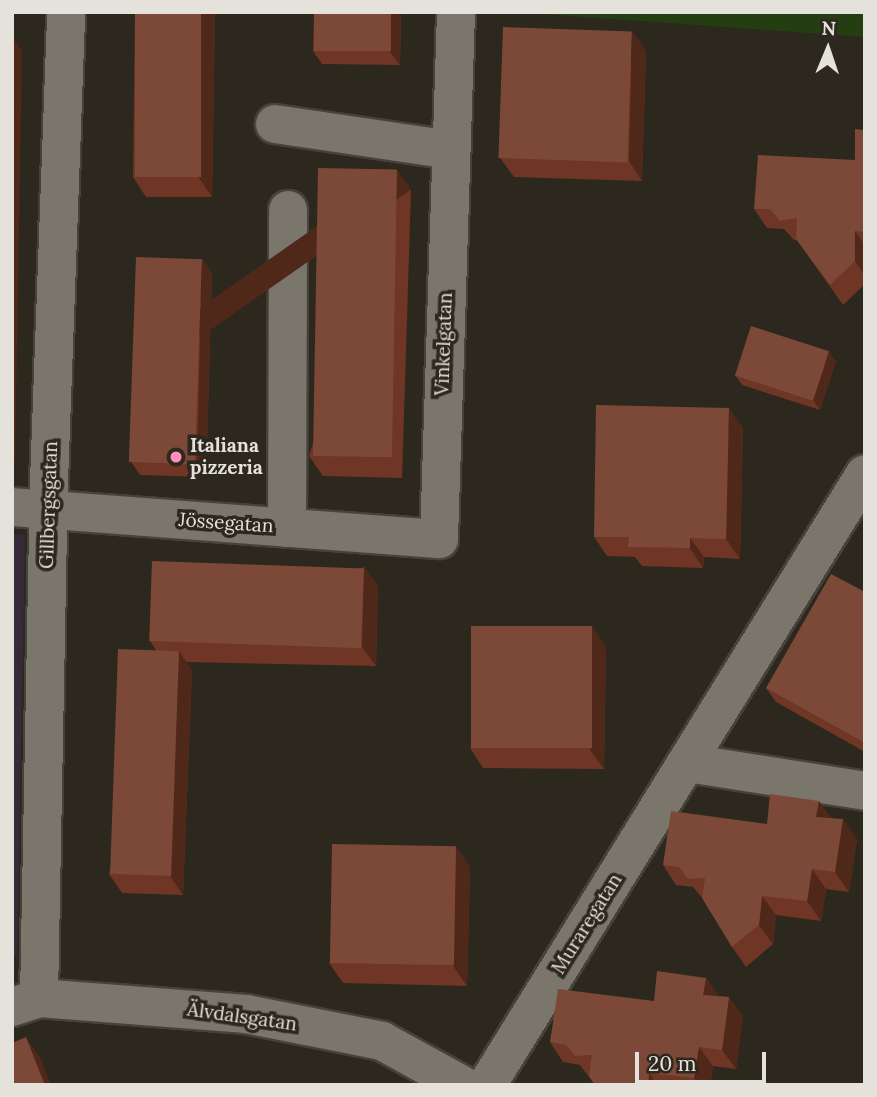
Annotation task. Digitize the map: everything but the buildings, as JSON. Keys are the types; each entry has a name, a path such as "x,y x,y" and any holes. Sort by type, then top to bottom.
{"street":[{"name":"Gillbergsgatan","path":"26,1002 30,508 66,12"},
{"name":"Vinkelgatan","path":"439,540 456,12"},
{"path":"275,124 451,150"},
{"path":"288,209 288,528"},
{"name":"Muraregatan","path":"487,1085 865,474"},
{"name":"Jössegatan","path":"30,508 439,540"},
{"path":"687,763 865,791"},
{"name":"Älvdalsgatan","path":"26,1002 246,1014 382,1041 462,1085"}],"shaded area":[{"path":"12,534 25,535 17,956 12,958"}],"green space":[{"path":"512,12 865,12 865,37"}],"place":[{"name":"Italiana pizzeria","path":"176,457"}]}
